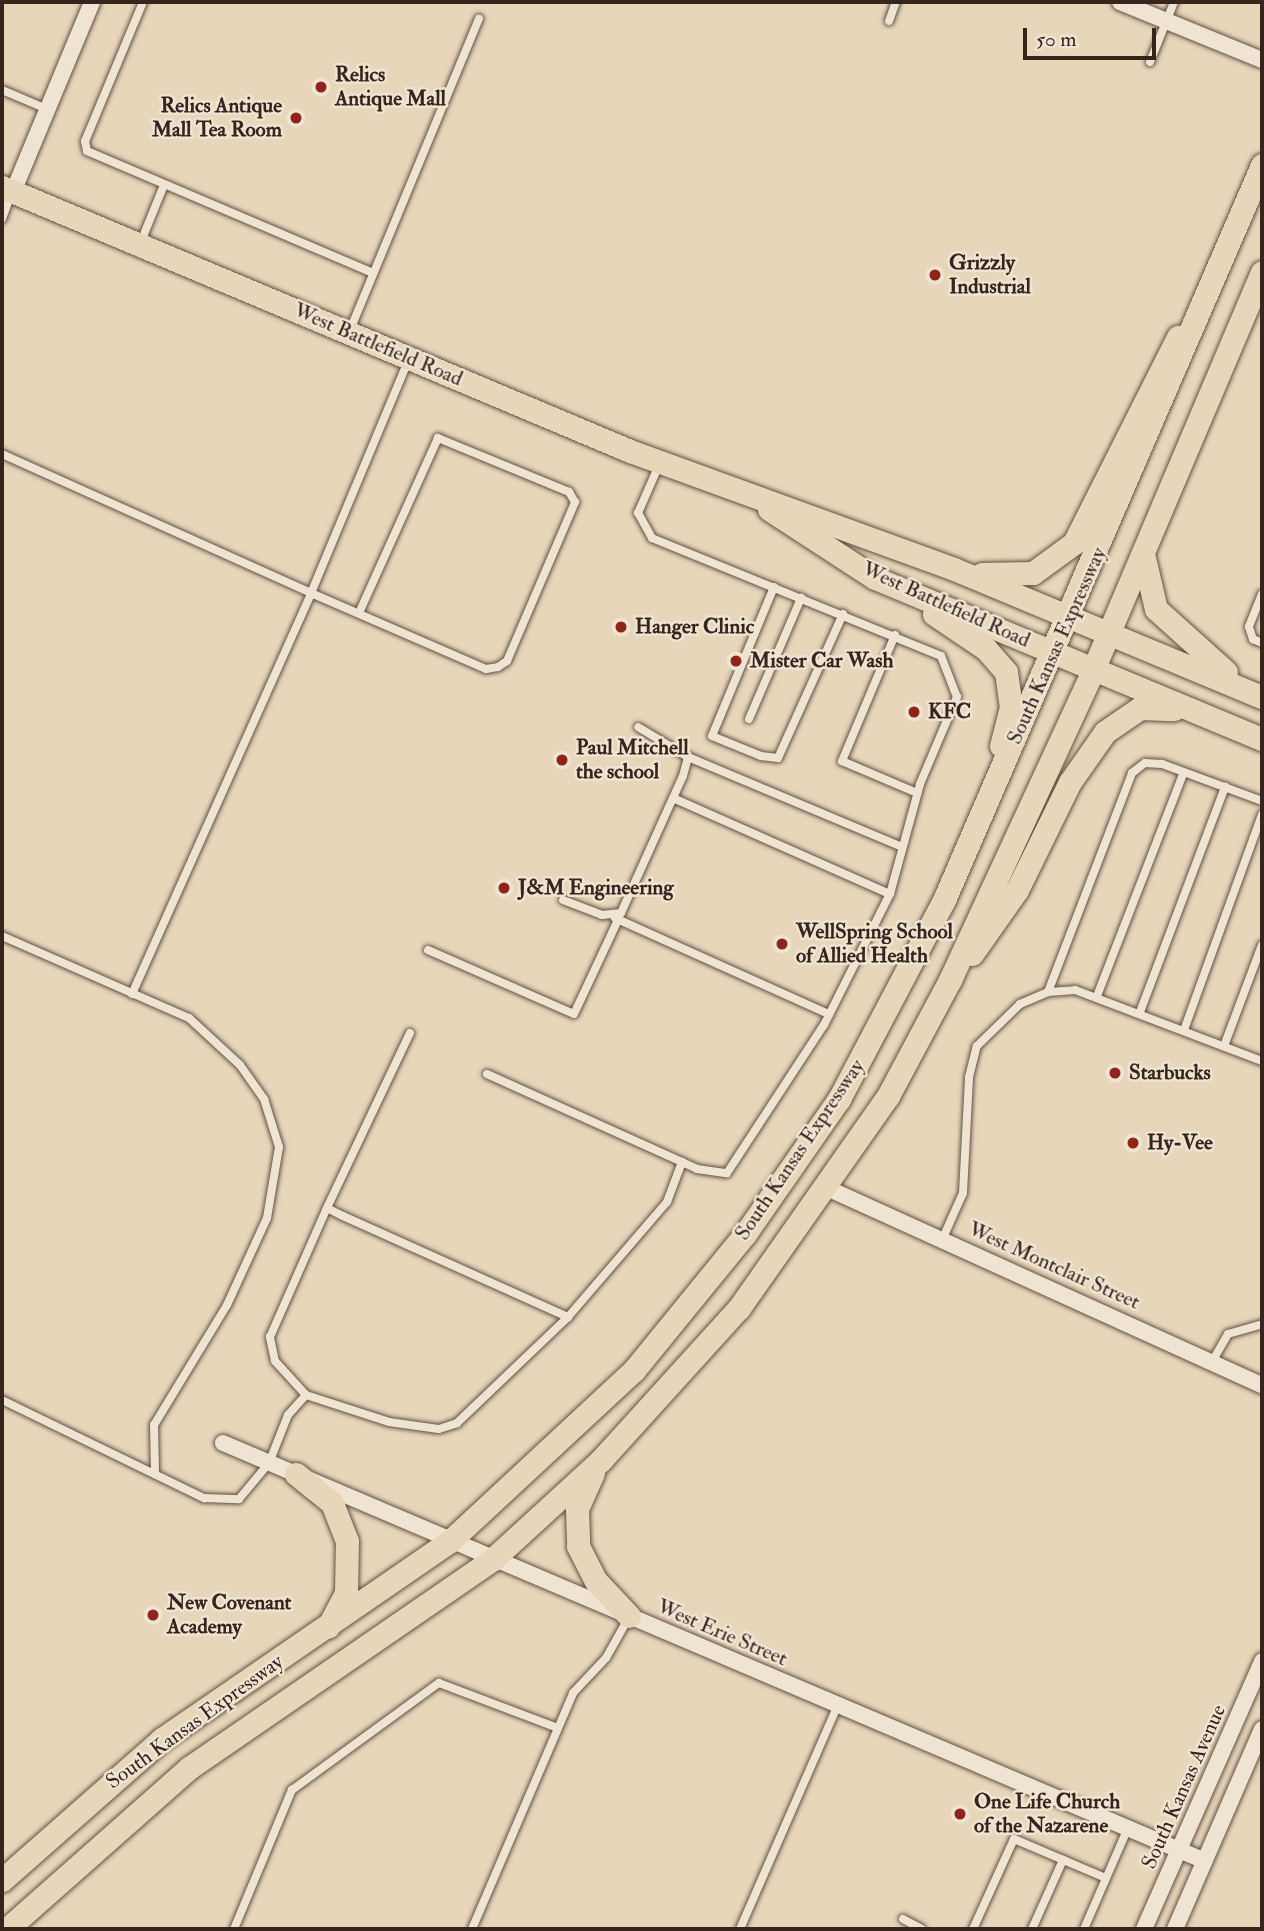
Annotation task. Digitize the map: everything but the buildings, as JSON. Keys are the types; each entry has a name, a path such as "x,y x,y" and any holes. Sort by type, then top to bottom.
{"main road":[{"name":"South Kansas Expressway","path":"2,1880 162,1739 326,1632 450,1541 634,1370 745,1234 839,1099 944,900 1055,654 1262,165"},
{"name":"West Battlefield Road","path":"7,189 660,463 755,500 804,511 1262,694"},
{"name":"South Kansas Expressway","path":"7,1929 189,1768 493,1559 601,1460 730,1318 827,1188 888,1096 950,980 1109,634 1262,272"},
{"path":"954,569 1020,575 1065,553 1085,526 1162,363 1210,292"},
{"name":"West Battlefield Road","path":"755,500 875,578 1262,739"},
{"path":"1144,554 1147,588 1166,622 1207,659 1262,694"},
{"path":"875,578 986,649 1010,682 1004,739 944,900"},
{"path":"950,980 1012,899 1070,782 1105,732 1140,708 1196,713"},
{"path":"601,1460 578,1509 578,1546 596,1581 629,1616"},
{"path":"296,1474 332,1503 347,1541 346,1593 326,1632"}],"street":[{"path":"7,189 47,109 92,2"},
{"path":"1120,2 1262,61"},
{"name":"West Montclair Street","path":"827,1188 1213,1360 1262,1385"},
{"name":"West Erie Street","path":"223,1443 1205,1861"},
{"name":"South Kansas Avenue","path":"1144,1929 1262,1661"},
{"path":"1175,1929 1262,1729"}],"lane":[{"path":"142,2 85,146 91,155 373,273"},
{"path":"889,21 897,2"},
{"path":"1150,62 1174,2"},
{"path":"349,333 479,19"},
{"path":"2,90 47,109"},
{"path":"140,245 164,186"},
{"path":"2,219 7,189"},
{"path":"132,994 311,593 409,358"},
{"path":"2,454 311,593 486,669 498,667 507,661 575,502 569,492 438,438 359,613"},
{"path":"487,1074 682,1162 727,1173 735,1167 830,1014 890,894 917,793 957,697 941,656 652,538 639,513 660,463"},
{"path":"774,587 712,736 761,757 778,758 843,614"},
{"path":"1262,594 1249,627 1253,639 1262,643"},
{"path":"749,719 802,598"},
{"path":"895,635 842,761 917,793"},
{"path":"638,727 688,757 902,847"},
{"path":"428,950 574,1014 673,798 688,757"},
{"path":"1048,992 1132,773 1145,763 1184,772 1262,801"},
{"path":"1097,996 1184,772"},
{"path":"1140,1012 1225,787"},
{"path":"673,798 890,894"},
{"path":"1184,1030 1262,815"},
{"path":"563,900 616,918 830,1014"},
{"path":"2,936 189,1018 240,1065 264,1099 279,1147 267,1218 227,1305 154,1425 155,1474"},
{"path":"1224,1046 1262,945"},
{"path":"942,1240 963,1193 969,1077 977,1046 994,1023 1048,992 1097,996 1262,1061"},
{"path":"410,1033 327,1208 270,1337 279,1368 306,1395 389,1422 439,1429 457,1423 568,1317 667,1202 682,1162"},
{"path":"327,1208 568,1317"},
{"path":"1213,1360 1228,1334 1262,1324"},
{"path":"2,1400 155,1474 220,1502 239,1499 269,1463 288,1415 306,1395"},
{"path":"472,1929 573,1693 606,1658 629,1616"},
{"path":"234,1929 292,1790 439,1683 558,1728"},
{"path":"740,1929 838,1705"},
{"path":"1084,1929 1128,1828"},
{"path":"973,1929 1014,1839 1106,1878"},
{"path":"1032,1929 1063,1860"},
{"path":"903,1920 922,1929"}],"place":[{"name":"Relics Antique Mall","path":"321,87"},
{"name":"Relics Antique Mall Tea Room","path":"296,118"},
{"name":"Grizzly Industrial","path":"935,275"},
{"name":"Hanger Clinic","path":"621,627"},
{"name":"Mister Car Wash","path":"736,661"},
{"name":"KFC","path":"914,712"},
{"name":"Paul Mitchell the school","path":"562,760"},
{"name":"J&M Engineering","path":"504,888"},
{"name":"WellSpring School of Allied Health","path":"782,944"},
{"name":"Starbucks","path":"1115,1073"},
{"name":"Hy-Vee","path":"1133,1143"},
{"name":"New Covenant Academy","path":"153,1615"},
{"name":"One Life Church of the Nazarene","path":"960,1814"}]}
